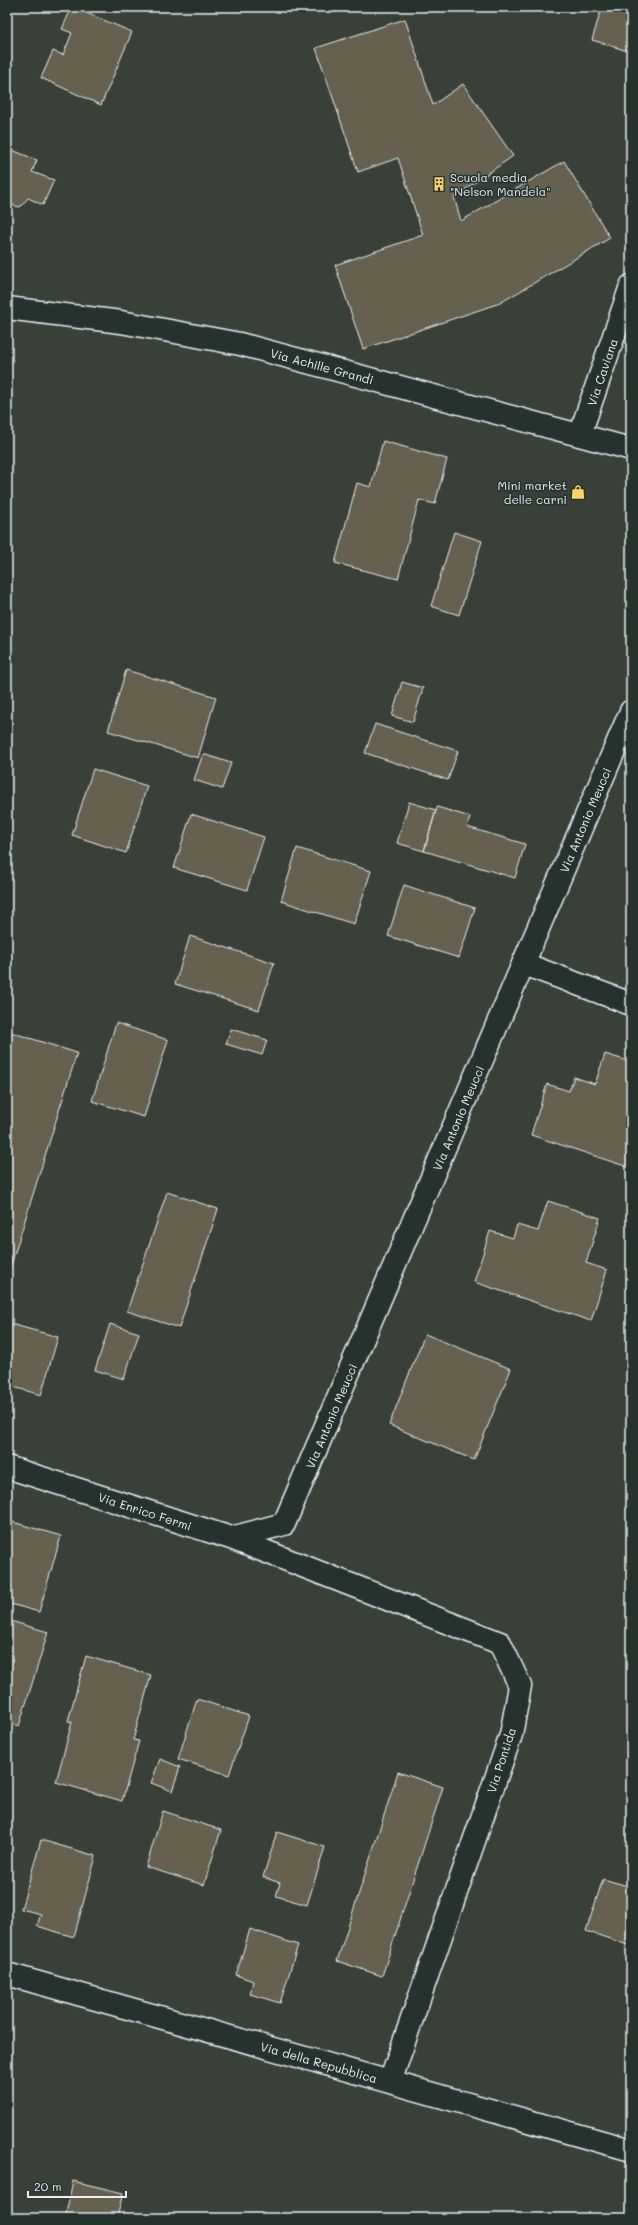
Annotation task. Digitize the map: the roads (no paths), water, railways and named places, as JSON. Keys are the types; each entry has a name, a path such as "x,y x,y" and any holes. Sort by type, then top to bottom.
{"street":[{"name":"Via Caviana","path":"580,434 631,286"},
{"name":"Via Achille Grandi","path":"7,308 121,322 240,344 580,434 631,449"},
{"name":"Via Antonio Meucci","path":"231,1538 284,1524 631,710"},
{"path":"524,964 631,1004"},
{"name":"Via Enrico Fermi","path":"7,1467 231,1538"},
{"name":"Via Pontida","path":"231,1538 500,1643 520,1686 511,1735 390,2082"},
{"name":"Via della Repubblica","path":"7,1974 631,2150"}],"place":[{"name":"Scuola media \"Nelson Mandela\"","path":"439,184"},
{"name":"Mini market delle carni","path":"578,492"}]}
